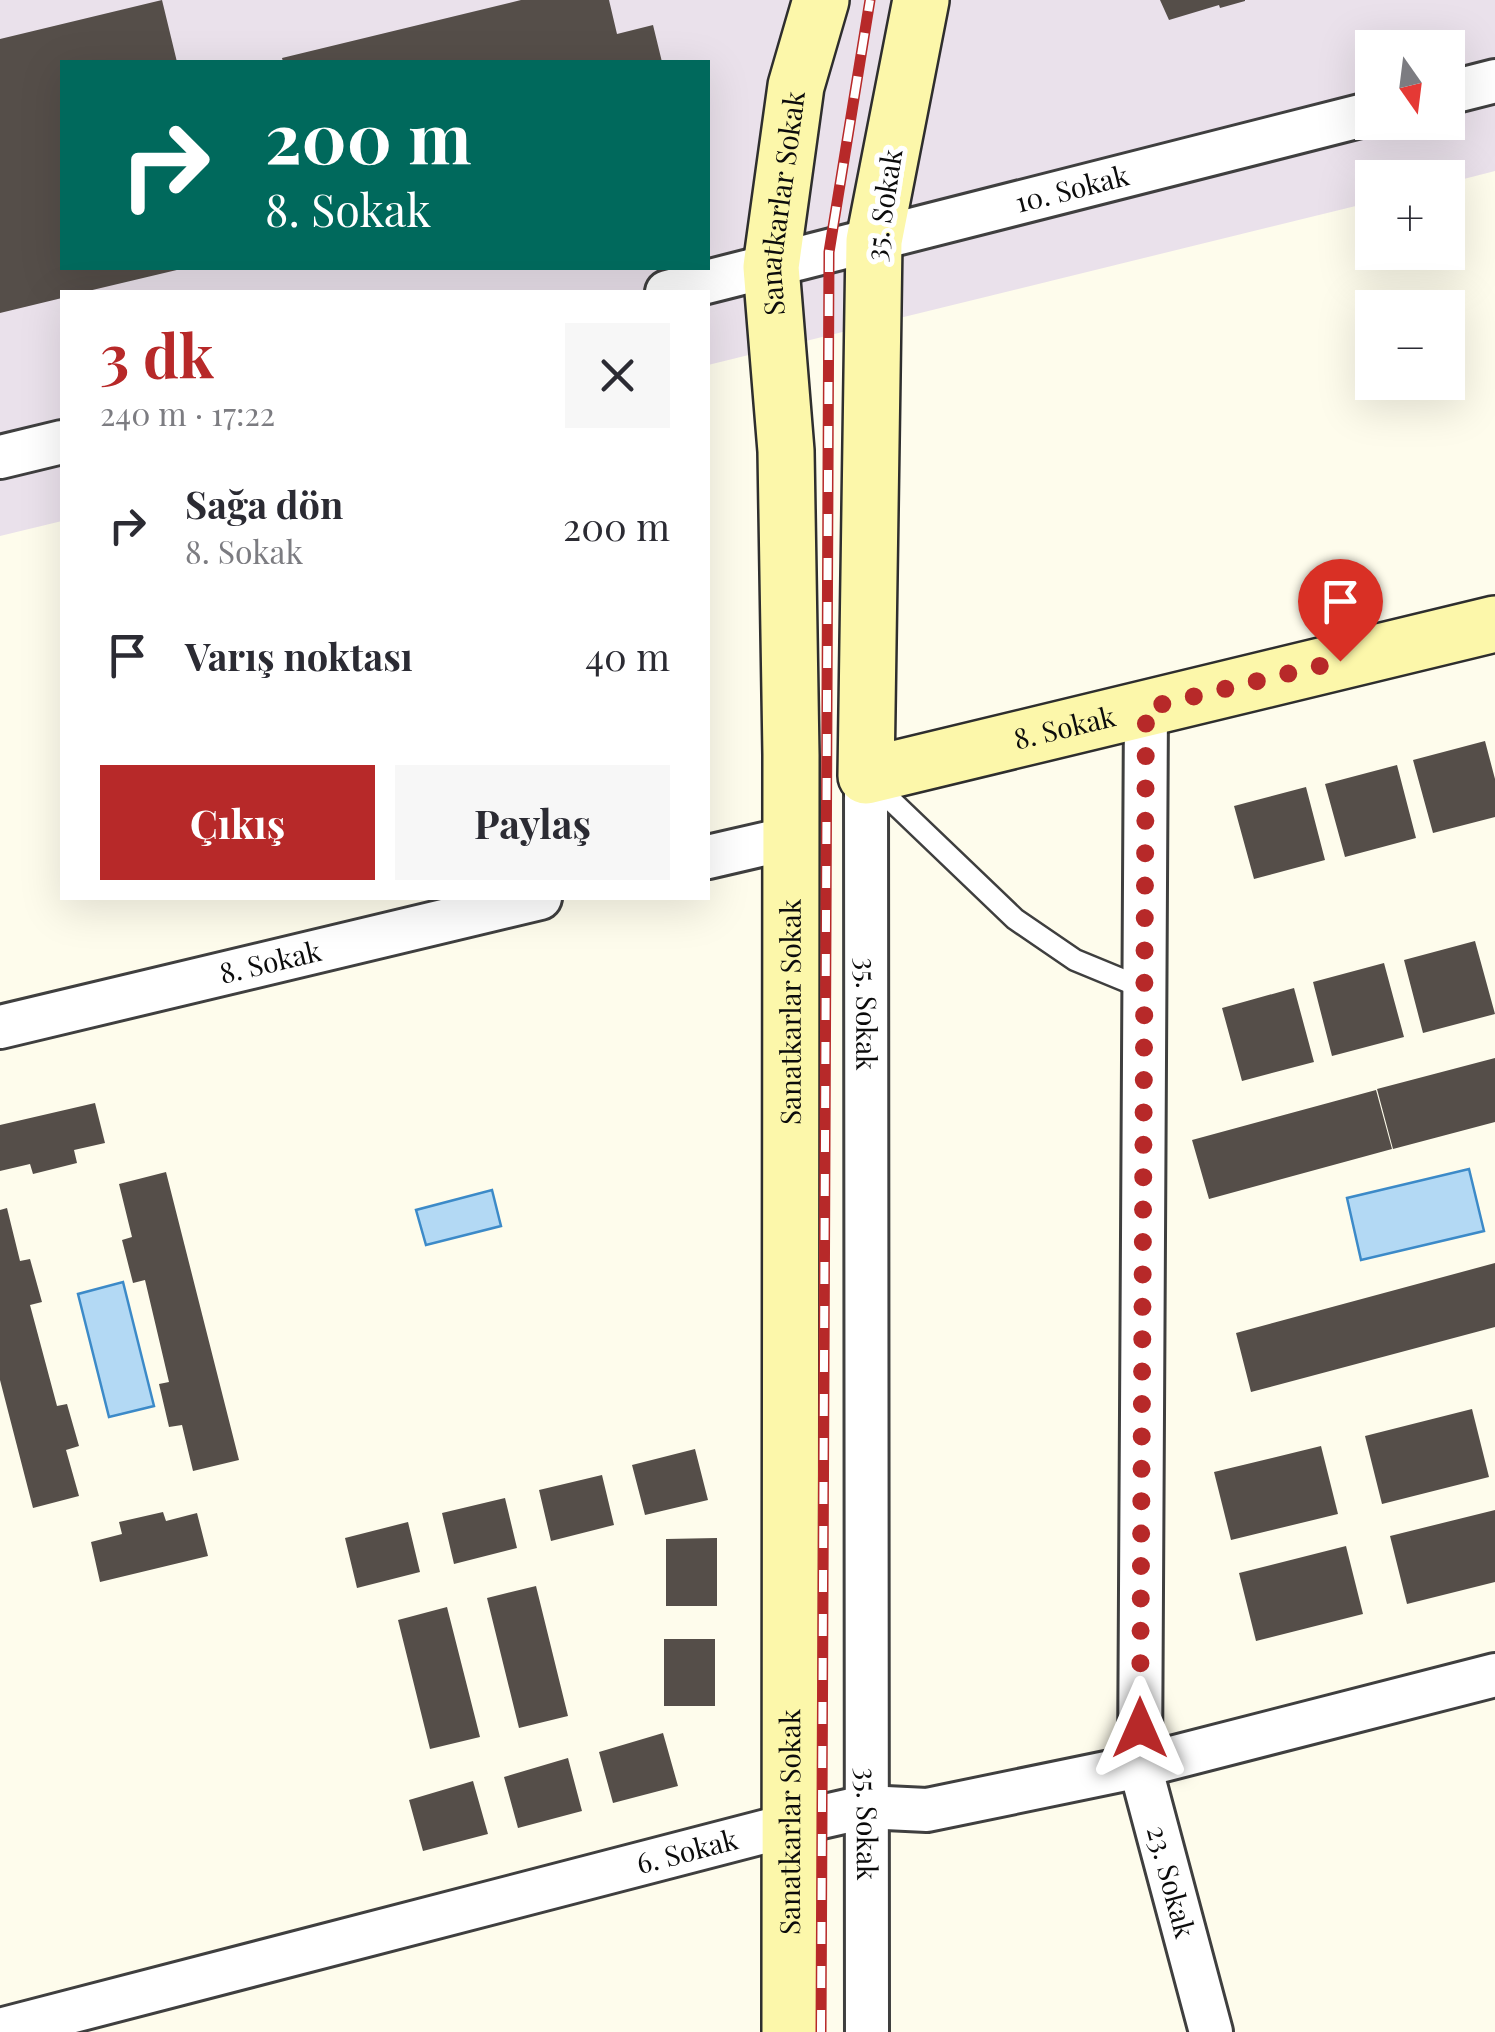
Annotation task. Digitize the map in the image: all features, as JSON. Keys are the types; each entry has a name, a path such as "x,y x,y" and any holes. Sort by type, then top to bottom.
{"street":[{"name":"Sanatkarlar Sokak","path":"790,2032 791,755 786,452 771,267 796,86 821,0"},
{"name":"35. Sokak","path":"867,2032 866,776 874,241 921,0"},
{"path":"1465,89 1495,81"},
{"name":"10. Sokak","path":"675,290 1355,117"},
{"path":"0,458 60,443"},
{"name":"8. Sokak","path":"866,776 1495,624"},
{"name":"23. Sokak","path":"1146,708 1140,1766 1211,2032"},
{"path":"710,857 790,838"},
{"name":"8. Sokak","path":"0,1027 532,900"},
{"name":"6. Sokak","path":"0,2030 865,1806 927,1810 1140,1766 1495,1675"}],"lane":[{"path":"866,776 1016,918 1075,960 1143,988"}],"shaded area":[{"path":"0,0 1495,0 1495,171 1465,179 1465,160 1355,160 1355,206 710,365 710,290 60,290 60,521 0,536"}],"water":[{"path":"1469,1169 1484,1231 1361,1260 1347,1198"},
{"path":"492,1190 501,1226 426,1245 416,1210"},
{"path":"123,1282 154,1406 109,1417 78,1294"}],"building":[{"path":"162,0 177,60 60,60 60,270 177,270 92,290 60,290 60,298 0,313 0,39"},
{"path":"521,0 609,0 617,34 653,25 662,60 282,60"},
{"path":"1160,0 1245,0 1245,1 1169,20"},
{"path":"1485,741 1495,779 1495,817 1433,833 1413,760"},
{"path":"1397,765 1416,838 1345,857 1325,784"},
{"path":"1306,787 1325,860 1254,879 1234,806"},
{"path":"1475,941 1495,1014 1423,1033 1404,960"},
{"path":"1384,963 1404,1037 1332,1056 1313,982"},
{"path":"1294,988 1314,1062 1242,1081 1222,1008"},
{"path":"1495,1058 1495,1122 1393,1149 1377,1089"},
{"path":"1376,1090 1392,1149 1209,1199 1192,1140"},
{"path":"95,1103 105,1143 74,1150 77,1163 33,1174 30,1164 0,1171 0,1125"},
{"path":"166,1172 239,1460 193,1471 182,1425 169,1427 159,1384 169,1382 145,1280 133,1283 122,1240 132,1237 119,1184"},
{"path":"7,1208 20,1261 30,1259 42,1302 30,1305 57,1406 67,1404 79,1446 66,1450 79,1496 33,1508 0,1380 0,1210"},
{"path":"1495,1263 1495,1327 1251,1392 1236,1333"},
{"path":"1472,1409 1489,1477 1382,1504 1365,1436"},
{"path":"1321,1446 1338,1514 1231,1540 1214,1472"},
{"path":"695,1449 708,1500 645,1515 632,1465"},
{"path":"602,1475 614,1525 551,1541 539,1490"},
{"path":"505,1498 517,1548 454,1564 442,1513"},
{"path":"1495,1510 1495,1582 1407,1604 1390,1536"},
{"path":"163,1512 166,1521 197,1513 208,1556 100,1582 91,1542 122,1534 119,1522"},
{"path":"408,1522 420,1572 357,1588 345,1538"},
{"path":"717,1538 717,1606 666,1606 666,1539"},
{"path":"1346,1546 1363,1614 1256,1641 1239,1573"},
{"path":"536,1586 568,1716 519,1728 487,1598"},
{"path":"447,1607 480,1737 430,1749 398,1620"},
{"path":"664,1639 715,1639 715,1706 664,1706"},
{"path":"663,1733 678,1786 613,1803 599,1752"},
{"path":"568,1758 582,1811 518,1828 504,1777"},
{"path":"473,1781 488,1834 423,1851 409,1800"}],"railway":[{"path":"821,2032 829,252 870,0"}],"route":[{"path":"1140,1728 1146,708 1340,661"}]}
